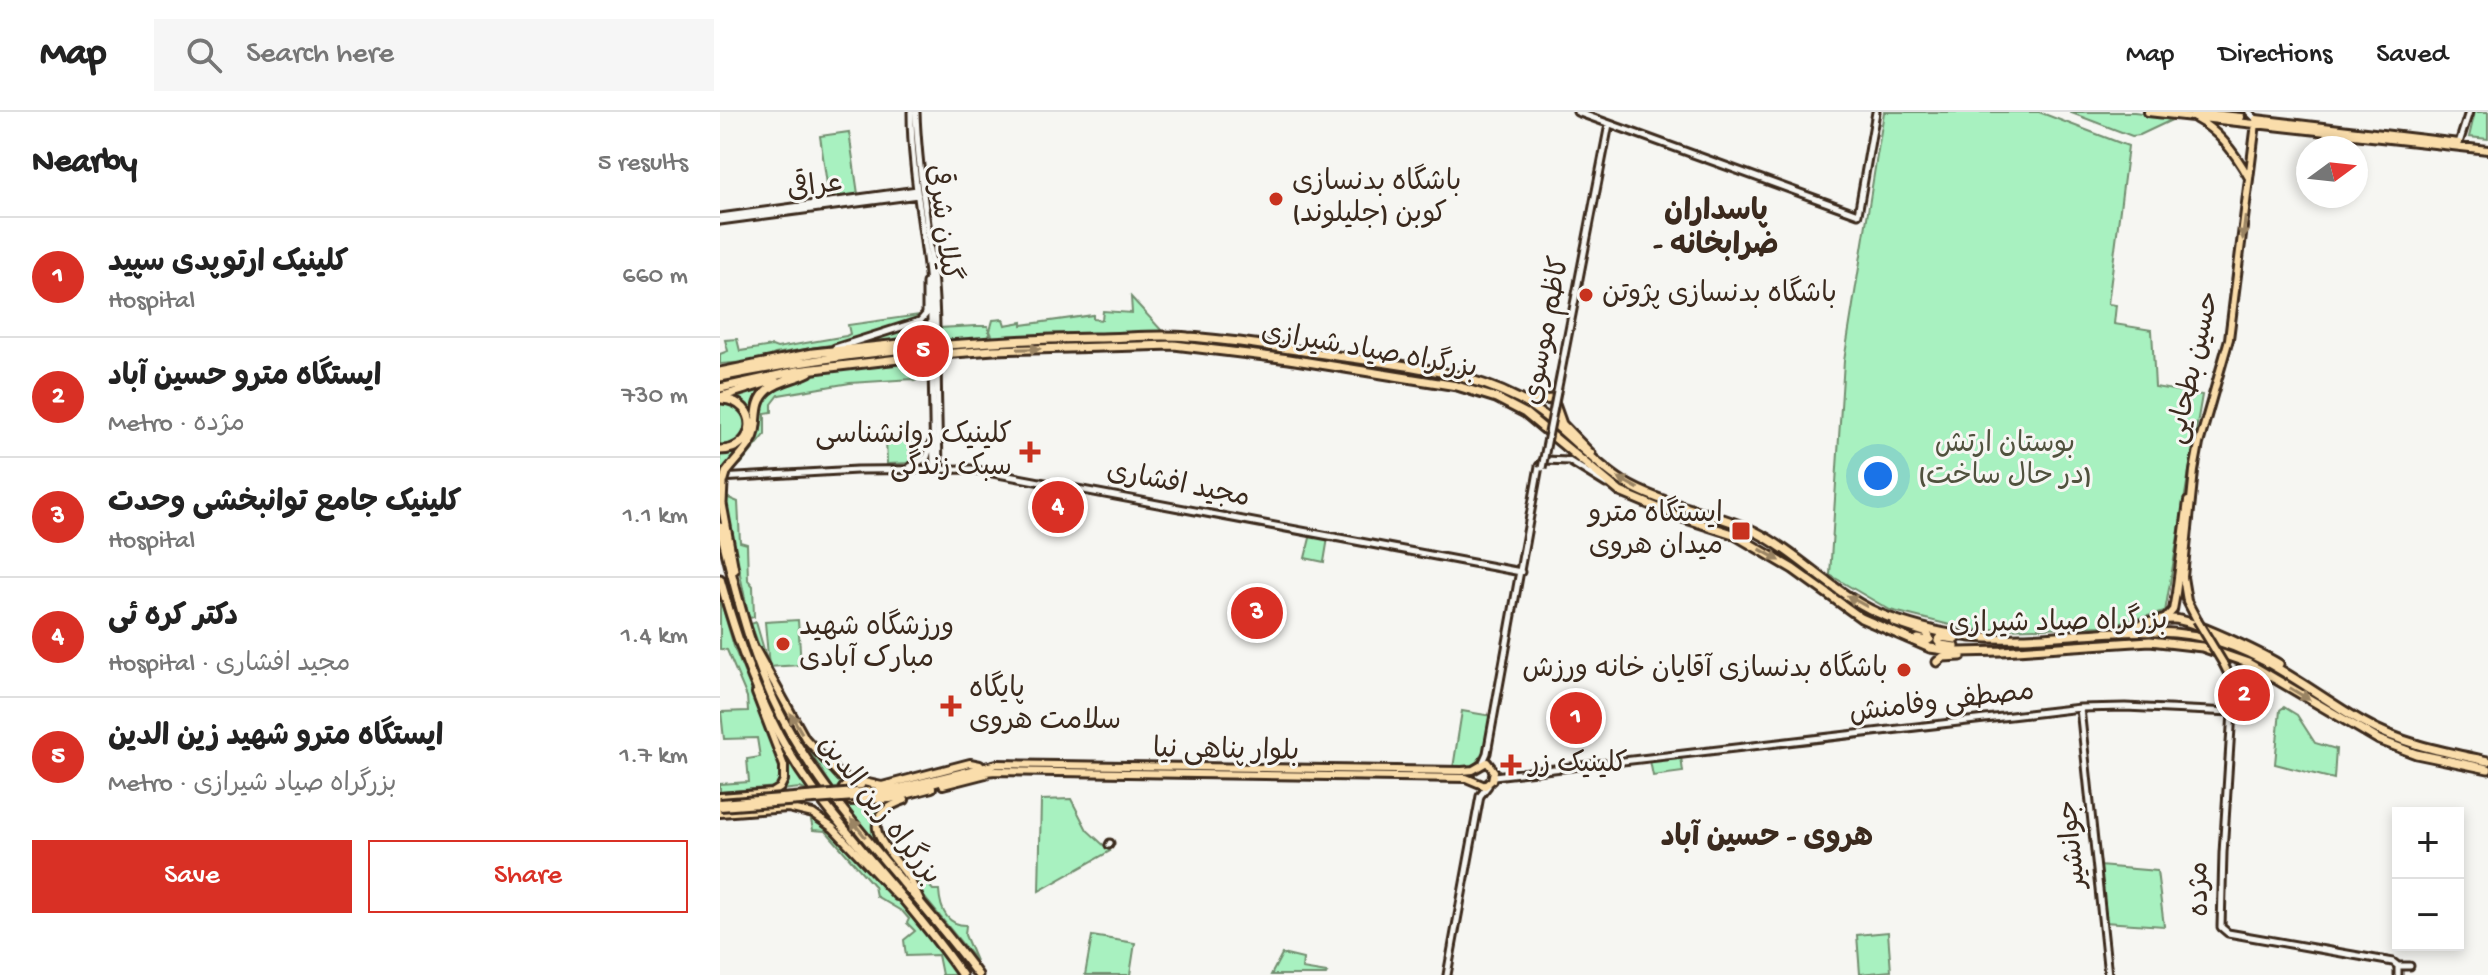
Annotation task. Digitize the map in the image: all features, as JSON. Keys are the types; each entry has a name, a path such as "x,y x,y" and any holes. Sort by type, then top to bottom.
{"highway":[{"name":"بزرگراه صیاد شیرازی","path":"720,372 932,340 1190,337 1297,349 1458,375 1522,401 1627,484 1754,532 1790,553 1847,597 1886,617 1970,637 2162,633 2206,638 2263,661 2384,733 2432,749 2488,761"},
{"path":"720,372 813,353 932,340"},
{"name":"بزرگراه صیاد شیرازی","path":"720,388 812,370 994,350 1174,345 1324,364 1457,386 1505,401 1535,420 1620,492 1677,516 1733,534 1793,569 1861,618 1930,648 1959,652 2150,641 2214,650 2248,663 2379,740 2416,754 2488,769"},
{"path":"720,398 812,370"},
{"path":"739,600 722,504 724,478 752,440 756,408 765,393 812,370"},
{"path":"720,398 740,404 749,416 750,426 748,435 739,445 720,450"},
{"path":"1522,401 1553,399 1562,424 1603,468"},
{"name":"بزرگراه زین الدین","path":"720,527 750,639 777,707 807,759 860,831 978,975"},
{"name":"بزرگراه زین الدین","path":"720,579 752,682 781,738 814,790 962,975"},
{"path":"1886,617 1900,626 1927,633 1930,639 1924,641 1893,632"},
{"path":"2106,634 2164,620 2181,620 2253,650 2286,669 2309,688"},
{"path":"1970,637 1941,637 1938,641 1941,645 1978,651"},
{"path":"1937,662 1945,656 2027,654 2040,648"}],"main road":[{"path":"1577,112 1858,214 1876,112"},
{"path":"2148,112 2253,116"},
{"path":"2459,145 2469,112"},
{"name":"گیلان شرقی","path":"914,113 920,203 938,311 932,340"},
{"path":"2193,115 2253,116 2488,148"},
{"path":"2193,115 2233,153 2250,181"},
{"name":"حسین بطحایی","path":"2223,663 2187,601 2183,577 2199,444 2229,339 2250,181 2253,116"},
{"name":"کاظم موسوی","path":"1483,762 1502,680 1540,467 1609,124"},
{"name":"عراقی","path":"720,219 919,192"},
{"name":"عراقی","path":"720,219 919,192"},
{"name":"گیلان شرقی","path":"926,242 932,340"},
{"path":"813,353 920,321 926,314 927,278"},
{"path":"932,340 939,458 937,470"},
{"path":"935,364 937,470"},
{"path":"889,469 912,467 923,461 929,453 934,427"},
{"path":"939,458 946,466 971,469"},
{"path":"1540,467 1544,460 1569,461 1620,492"},
{"name":"مجید افشاری","path":"724,478 889,469 971,469 1521,572"},
{"path":"2164,620 2173,610 2194,471"},
{"path":"750,639 801,732 822,760 841,777 873,785"},
{"name":"مژده","path":"2223,663 2233,683 2221,927 2228,933 2355,954 2393,962 2398,966"},
{"path":"720,805 772,793 780,788 784,780 784,766 752,682"},
{"name":"مصطفی وفامنش","path":"1494,776 2080,708 2232,712"},
{"name":"جوانشیر","path":"2080,708 2108,975"},
{"path":"1447,975 1480,796 1494,776 1487,753"},
{"path":"1483,762 1493,766"},
{"name":"بلوار پناهی نیا","path":"1360,773 1473,770 1483,762"},
{"path":"982,768 970,763 892,785 845,786 844,791 853,802 890,799 996,771"},
{"path":"720,805 885,796 982,768"},
{"name":"بلوار پناهی نیا","path":"982,768 996,771 1078,768"},
{"name":"بلوار پناهی نیا","path":"982,768 1360,773 1471,778 1480,785 1489,784"},
{"path":"919,793 884,810 878,818 877,832 882,845 909,878 924,907"},
{"path":"720,805 788,808 824,820 915,914"},
{"path":"2398,975 2398,966 2410,966"}],"green space":[{"name":"بوستان ارتش (در حال ساخت)","path":"1884,112 2039,112 2128,146 2108,304 2116,305 2114,324 2152,330 2155,387 2202,395 2165,612 2104,626 1970,630 1890,610 1830,575 1844,361"},
{"path":"2069,112 2134,112 2178,117 2132,136"},
{"path":"2475,112 2488,112 2488,139 2469,137"},
{"path":"849,132 858,194 829,198 820,136"},
{"path":"928,293 930,340 831,351 926,318"},
{"path":"1131,297 1163,332 993,338 990,331 993,320 1003,319 1005,325 1022,322 1022,325 1093,315 1093,319 1102,320 1103,311 1132,313"},
{"path":"919,315 921,319 842,343 775,354 761,361 720,364 720,354 728,351 725,340 737,339 740,351 777,348 846,336 850,334 848,325"},
{"path":"988,326 990,338 939,341 939,328"},
{"path":"931,357 927,373 914,381 850,383 779,395 772,404 772,412 765,413 765,435 741,464 733,465 752,441 763,398 779,386 819,374"},
{"path":"776,381 763,392 751,438 725,473 720,512 720,453 733,452 748,440 748,410 723,398"},
{"path":"720,400 740,410 747,425 741,440 720,448"},
{"path":"910,438 911,463 887,464 886,439"},
{"path":"724,496 738,502 740,542 747,544 748,580 753,586 754,617 749,618"},
{"path":"1311,534 1328,538 1324,562 1305,558"},
{"path":"720,599 735,650 782,764 784,775 777,787 720,792 720,784 749,782 747,759 760,757 757,738 724,739 721,712 748,711 747,697 727,650 720,649"},
{"name":"ورزشگاه شهید مبارک آبادی","path":"798,620 801,665 769,667 765,622"},
{"path":"756,622 769,667 751,624"},
{"path":"764,665 809,747 834,776 858,784 843,784 834,789 789,720"},
{"path":"2284,707 2297,715 2315,743 2336,749 2334,779 2275,764 2280,710"},
{"path":"1462,711 1492,716 1483,755 1471,768 1453,768"},
{"path":"770,728 810,792 800,788 781,790 785,766"},
{"path":"1681,757 1683,772 1653,776 1650,761"},
{"path":"914,795 884,808 877,816 875,826 881,846 908,880 841,800 860,804"},
{"path":"1071,799 1087,830 1110,851 1039,891 1041,800"},
{"path":"810,815 832,829 924,929 957,975 942,975 938,955 906,956 904,940 915,931 907,923 909,919 876,896 874,886 826,831 813,830"},
{"path":"2099,866 2157,871 2164,926 2104,922"},
{"path":"926,876 926,882 933,890 939,890 943,909 949,919 966,925 965,935 976,961 916,887 911,878"},
{"path":"1888,932 1891,971 1860,974 1857,935"},
{"path":"1092,936 1135,943 1130,975 1085,975"},
{"path":"1282,954 1303,959 1302,969 1327,973 1271,975"}],"place":[{"name":"باشگاه بدنسازی کوبن (جلیلوند)","path":"1276,199"},
{"name":"باشگاه بدنسازی پژوتن","path":"1586,295"},
{"name":"ایستگاه مترو شهید زین الدین","path":"923,351"},
{"name":"کلینیک روانشناسی سبک زندگی","path":"1030,452"},
{"name":"دکتر کره ئی","path":"1058,507"},
{"name":"ایستگاه مترو میدان هروی","path":"1741,531"},
{"name":"کلینیک جامع توانبخشی وحدت","path":"1257,613"},
{"name":"ورزشگاه شهید مبارک آبادی","path":"783,644"},
{"name":"باشگاه بدنسازی آقایان خانه ورزش","path":"1904,670"},
{"name":"ایستگاه مترو حسین آباد","path":"2244,695"},
{"name":"پایگاه سلامت هروی","path":"951,706"},
{"name":"کلینیک ارتوپدی سپید","path":"1576,718"},
{"name":"کلینیک زر","path":"1511,765"}],"district":[{"name":"پاسداران - ضرابخانه","path":"1716,230"},
{"name":"هروی - حسین آباد","path":"1767,839"}]}
